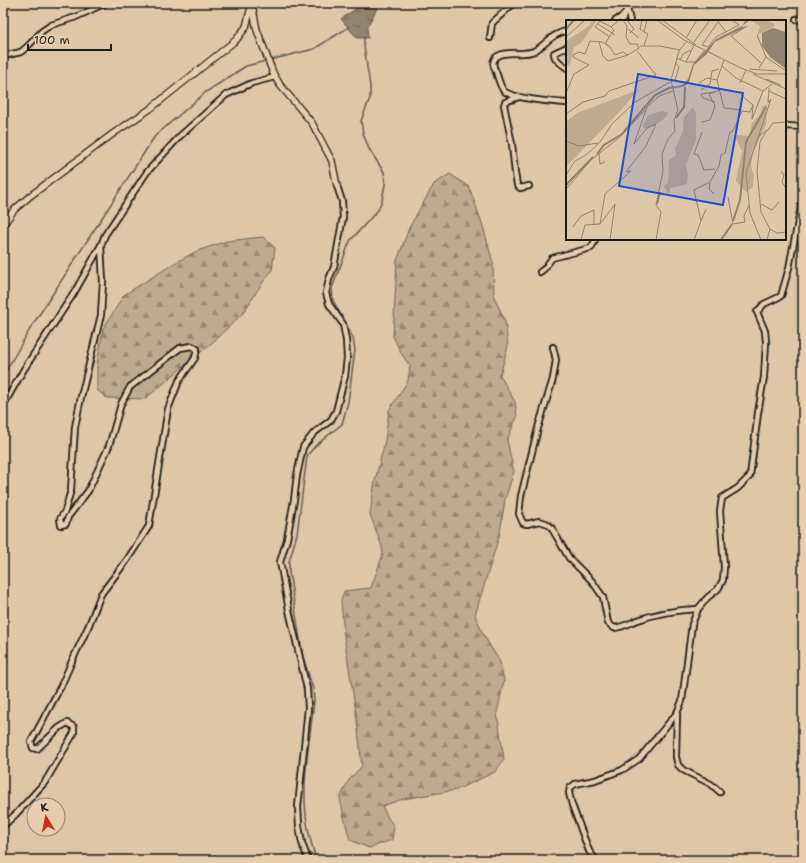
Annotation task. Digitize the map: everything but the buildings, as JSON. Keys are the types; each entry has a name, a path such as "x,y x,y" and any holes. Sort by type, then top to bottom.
{"street":[{"path":"3,56 21,52 42,31 51,25 76,17 106,3"},
{"path":"252,3 257,30 274,75 280,85 312,123 332,160 337,186 342,200 343,217 334,267 329,279 326,293 329,304 343,324 346,340 345,376 336,411 331,420 314,433 303,447 287,539 280,562 307,689 308,708 298,807 302,843 308,860"},
{"path":"3,225 14,210 30,196 114,133 150,109 236,40 246,26 252,3"},
{"path":"490,38 492,23 514,3"},
{"path":"622,20 626,6"},
{"path":"626,6 630,20"},
{"path":"616,20 624,15"},
{"path":"796,19 803,21"},
{"path":"566,31 556,34 535,51 529,53 499,55 494,59 493,64 504,91 511,95 566,103"},
{"path":"566,47 554,53 554,56 555,59 566,67"},
{"path":"3,406 24,370 74,293 105,235 147,172 180,136 226,95 274,75"},
{"path":"519,97 505,102 504,105 512,144 517,185 520,188 529,186"},
{"path":"786,126 803,127"},
{"path":"596,860 589,851 572,805 569,793 570,788 575,784 595,780 622,770 639,759 677,713 682,701 692,624 698,609 718,588 723,580 724,567 720,511 722,498 738,488 750,476 764,377 766,342 765,331 757,312 764,304 781,296 789,268 803,196"},
{"path":"540,272 552,258 591,248 595,240"},
{"path":"3,826 45,782 74,733 74,727 67,724 59,728 37,749 33,748 32,742 62,686 72,660 90,626 101,594 127,560 149,526 168,409 179,381 195,358 197,352 197,349 192,346 180,348 130,387 121,404 109,446 88,491 68,517 66,524 61,525 60,519 65,511 71,490 75,427 101,315 103,281 101,245"},
{"path":"553,347 556,360 553,379 523,483 519,508 520,520 527,524 539,521 546,523 551,528 569,558 592,581 603,597 608,623 614,628 621,628 638,620 662,613 698,609"},
{"path":"677,713 676,757 678,765 683,770 711,784 720,792"}],"green space":[{"path":"450,174 469,187 482,223 493,263 494,297 505,321 508,346 500,375 515,402 517,417 507,440 514,472 505,499 500,533 475,615 483,634 500,662 504,680 497,713 504,759 495,772 456,790 403,799 382,806 394,826 392,840 369,848 350,840 340,798 349,780 362,766 356,712 344,636 341,600 344,591 371,588 383,554 382,547 370,514 375,481 385,441 389,410 408,381 410,366 401,353 393,336 397,261 409,228 434,184"},
{"path":"263,237 275,248 272,270 243,313 215,340 145,399 107,398 97,390 97,365 103,329 124,295 173,264 197,251 227,241"}],"water":[{"path":"361,3 380,3 367,27 368,38 357,38 341,19"}],"waterway":[{"path":"270,60 314,49 349,27"},
{"path":"316,860 307,826 305,801 307,758 314,701 313,689 303,657 289,572 289,562 297,534 307,456 315,446 342,424 348,402 355,350 353,338 333,300 332,288 350,241 378,210 382,200 385,184 384,172 369,149 363,133 361,121 370,98 364,37"},
{"path":"3,376 30,329 155,136 206,92 246,66 266,61"}]}
